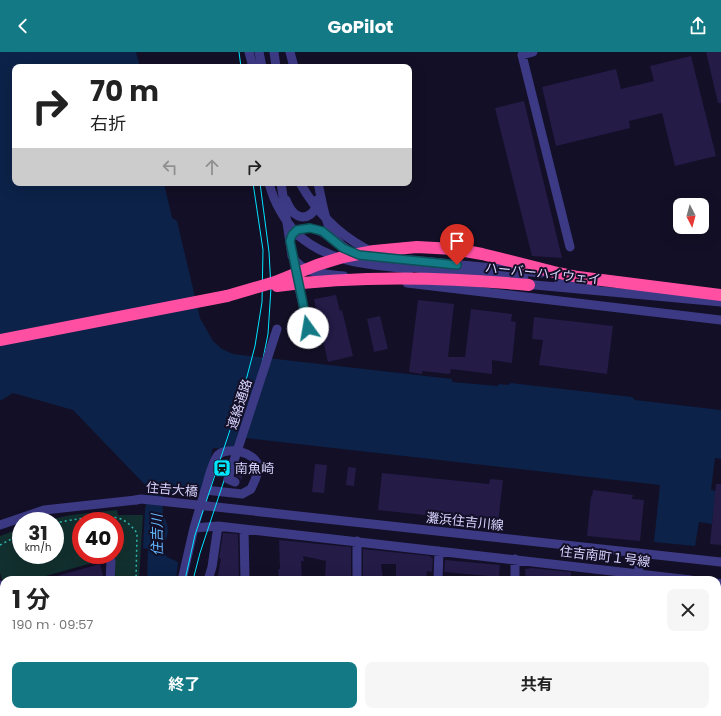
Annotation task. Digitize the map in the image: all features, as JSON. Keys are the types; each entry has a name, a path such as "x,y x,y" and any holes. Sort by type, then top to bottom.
{"highway":[{"path":"0,339 227,296 275,282 329,261 369,252 402,248 428,247 454,249 482,254 578,277 721,296"},
{"path":"0,339 277,286 306,282 426,278 535,284"}],"street":[{"path":"248,52 248,64"},
{"path":"248,52 252,64"},
{"path":"259,52 261,64"},
{"path":"268,52 270,64"},
{"path":"274,52 276,64"},
{"path":"290,52 293,64"},
{"path":"533,52 522,53 570,248"},
{"path":"270,186 278,208 292,228 308,243 330,255 345,260 721,306"},
{"name":"ハーバーハイウェイ","path":"302,186 312,202 333,226 355,243 383,257 412,267 446,274 721,302"},
{"name":"ハーバーハイウェイ","path":"308,186 326,211 347,231 371,246 414,262 447,269 489,275 580,285 721,296"},
{"path":"282,188 291,209 295,214 306,216 315,210 317,204 318,186"},
{"path":"319,186 327,224 333,237 343,248 350,252 368,257 721,292"},
{"path":"282,188 292,256 308,328"},
{"path":"290,241 292,235 297,230 310,228 322,231 338,243"},
{"path":"292,256 302,268 316,272 721,320"},
{"path":"535,284 647,284"},
{"name":"連絡通路","path":"235,482 228,479 277,329"},
{"path":"183,576 194,528 205,490 215,460 219,455 226,451 247,454 254,459 257,464 258,471 251,489 242,494 205,490"},
{"name":"住𠮷大橋","path":"0,525 44,510 141,499 207,506"},
{"name":"灘浜住吉川線","path":"207,506 721,562"},
{"path":"209,576 218,526"},
{"name":"住吉南町１号線","path":"194,528 218,526 357,541 515,559 638,576"},
{"path":"244,529 246,576"},
{"path":"357,541 357,576"},
{"path":"438,576 439,551"},
{"path":"638,576 640,554"},
{"path":"515,559 515,576"},
{"path":"110,576 111,564"}],"path":[{"path":"124,520 137,533 136,576"},
{"path":"0,545 12,539"}],"green space":[{"path":"117,510 117,512 99,512"},
{"path":"72,515 72,564 89,564 45,576 1,576 0,536 12,531 12,564 64,564 64,516"},
{"path":"124,515 143,515 139,576 113,576 114,564 124,564"}],"water":[{"name":"住吉川","path":"0,52 136,52 139,64 12,64 12,186 165,186 172,218 177,221 200,318 213,341 222,349 233,354 452,379 452,382 498,386 499,384 508,385 511,383 632,397 635,400 721,410 721,459 715,458 711,490 716,491 712,524 699,522 695,546 654,542 660,485 246,438 242,451 213,448 202,492 193,491 192,493 162,491 163,514 168,531 162,548 167,557 178,562 176,576 147,576 148,549 143,548 145,510 149,489 73,410 13,393 0,401"}],"building":[{"path":"706,52 721,52 721,103 718,103"},
{"path":"691,56 716,156 675,166 662,113 629,121 630,128 556,146 542,87 616,69 621,89 654,81 650,66"},
{"path":"524,101 562,258 532,256 495,108"},
{"path":"336,295 340,311 342,310 353,356 328,362 314,299"},
{"path":"418,300 454,304 448,357 465,357 471,309 512,314 511,321 516,322 512,363 492,360 492,374 451,369 450,374 422,371 422,374 409,372"},
{"path":"380,316 388,349 374,352 367,319"},
{"path":"534,317 613,326 607,374 539,365 543,340 532,339"},
{"path":"315,464 327,465 324,493 312,492"},
{"path":"348,467 356,468 354,486 346,485"},
{"path":"238,468 244,470 241,481 240,478 235,476"},
{"path":"382,473 489,484 490,479 503,480 498,523 378,510"},
{"path":"716,484 721,484 721,545 710,544"},
{"path":"593,490 633,495 632,499 644,500 640,541 587,536 591,496 592,497"},
{"path":"223,533 238,534 239,576 218,576 221,559 219,558"},
{"path":"279,540 351,547 351,576 325,576 326,561 303,556 304,561 301,561 302,576 279,576 278,569 280,569"},
{"path":"363,549 430,556 433,559 432,572 427,571 426,576 396,576 396,564 381,564 383,576 363,576"},
{"path":"445,560 500,565 499,576 444,572"},
{"path":"100,564 103,576 57,576"},
{"path":"532,568 571,572 571,576 526,576 525,569"}],"tram line":[{"path":"239,52 241,64"},
{"path":"186,576 195,535 244,388 255,346 262,302 263,250 253,186"},
{"path":"194,576 200,553 261,369 268,334 271,288 269,252 260,186"}],"place":[{"name":"南魚崎","path":"222,468"}],"route":[{"path":"308,328 290,241 292,235 297,230 310,228 322,231 350,252 368,257 457,265"}]}
